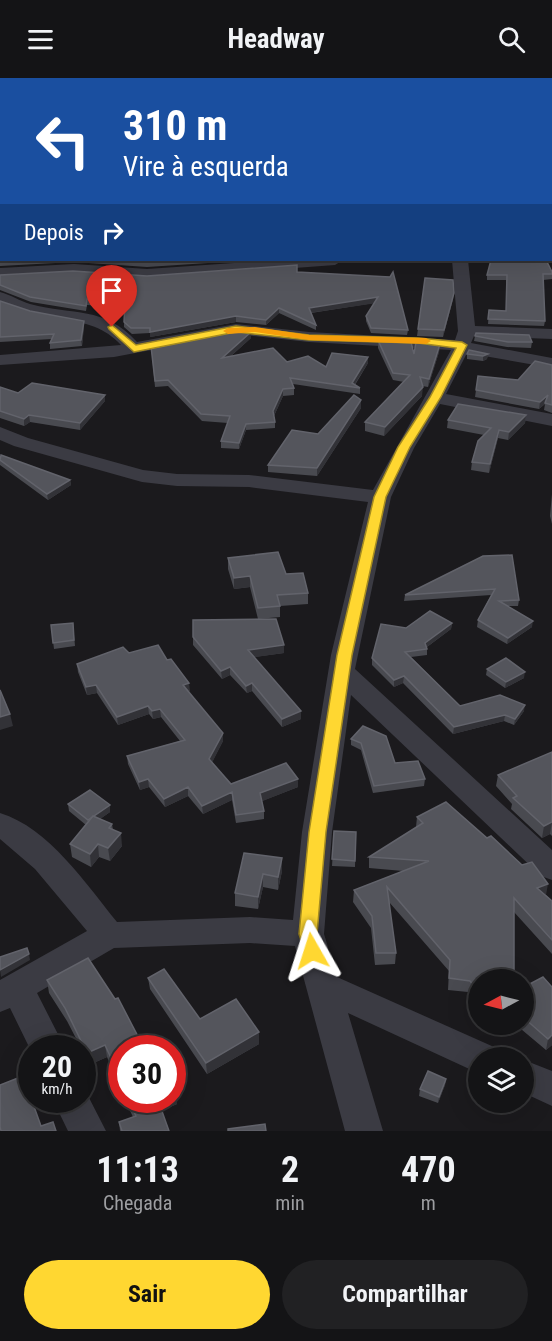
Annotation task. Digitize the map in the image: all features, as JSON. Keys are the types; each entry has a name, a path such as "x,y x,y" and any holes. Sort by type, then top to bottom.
{"street":[{"path":"0,273 74,269 147,274 322,261"},
{"path":"364,1131 308,934 318,832 342,672 380,497 404,447 435,397 465,338 460,261"},
{"path":"0,297 24,309 97,321 112,327 134,349"},
{"path":"0,360 134,349 236,329 309,338 418,340 552,334"},
{"path":"465,338 552,363"},
{"path":"435,397 552,420"},
{"path":"0,434 142,477 249,481 380,497"},
{"path":"342,672 552,868"},
{"path":"0,824 21,836 70,886 109,935"},
{"path":"37,1035 8,992 109,935 250,930 308,934"},
{"path":"321,985 468,1052"},
{"path":"534,1081 552,1089"},
{"path":"78,1113 87,1131"}],"building":[{"path":"491,261 546,261 552,274 543,274 545,321 488,319 489,310 506,311 507,275 487,275"},
{"path":"297,265 297,272 390,277 393,272 408,330 371,328 366,316 378,297 309,308 316,325 279,308 266,320 236,316 150,332 150,328 131,328 124,322 125,302 87,299 86,306 30,297 0,285 0,275 73,271 147,276"},
{"path":"425,278 453,280 454,293 444,330 418,329"},
{"path":"0,301 30,311 84,321 81,340 50,343 54,334 0,337"},
{"path":"236,330 251,332 222,358 273,348 287,362 308,356 326,367 332,353 368,357 352,383 360,388 290,378 294,388 283,389 273,411 275,422 246,424 239,443 221,441 230,416 201,414 168,380 155,381 151,346"},
{"path":"476,333 529,335 532,342 508,342 475,336"},
{"path":"378,340 411,342 414,354 416,342 440,344 429,379 420,377 423,387 385,427 365,422 410,375 393,373"},
{"path":"469,350 488,354 483,356 467,354"},
{"path":"535,361 552,365 552,405 545,403 548,395 540,402 476,390 478,376 518,380"},
{"path":"32,383 105,395 80,423 29,415 24,419 0,411 0,387 18,393"},
{"path":"354,395 361,400 317,468 268,465 292,430 318,434"},
{"path":"458,404 526,415 509,432 499,430 490,464 472,462 478,441 491,428 448,420"},
{"path":"1,455 70,480 47,494 0,460"},
{"path":"278,552 286,574 303,573 308,593 277,595 280,606 258,608 250,576 234,578 228,558"},
{"path":"512,555 519,600 499,601 533,621 508,638 478,620 495,589 405,595 483,556"},
{"path":"430,611 452,623 425,643 427,649 405,652 460,706 500,695 525,705 515,719 505,715 454,727 404,676 394,680 372,658 381,624 406,628"},
{"path":"276,619 284,645 248,650 301,711 282,719 252,683 246,686 230,667 221,671 193,637 193,620"},
{"path":"73,623 74,640 53,643 51,625"},
{"path":"158,645 167,660 171,659 189,683 183,685 223,733 209,759 231,784 286,763 298,779 260,793 264,811 236,815 232,792 202,806 188,787 164,799 148,779 139,782 127,756 185,740 160,709 152,711 148,706 117,717 96,685 86,687 77,664 123,647 129,653"},
{"path":"506,658 525,672 506,682 487,669"},
{"path":"0,690 10,714 0,717"},
{"path":"363,726 386,736 395,763 418,761 425,779 374,786 361,743 351,739"},
{"path":"552,752 552,822 544,826 513,798 517,796 498,775"},
{"path":"90,790 110,805 88,820 68,804"},
{"path":"446,802 487,838 491,836 522,865 532,862 548,884 537,888 552,901 552,940 514,898 514,969 468,969 468,981 449,978 450,960 387,887 396,953 376,953 372,916 354,890 429,861 369,857 423,823 417,817"},
{"path":"93,816 112,824 109,828 121,833 108,848 98,844 90,854 70,844"},
{"path":"334,831 356,832 355,861 332,859"},
{"path":"244,853 282,858 278,877 263,874 258,897 235,893"},
{"path":"27,948 29,954 0,970 0,957"},
{"path":"88,958 115,999 118,998 137,1035 108,1035 108,1052 105,1045 96,1049 96,1035 78,1035 65,1008 47,980"},
{"path":"164,969 200,1019 236,999 259,1032 206,1063 148,978"},
{"path":"543,977 552,987 552,1035 548,1039 534,1027 534,982"},
{"path":"428,1071 446,1079 439,1097 420,1089"},
{"path":"18,1078 18,1113 36,1113 41,1126 53,1122 56,1131 1,1131 0,1085"},
{"path":"135,1113 163,1113 169,1131 122,1131 119,1122 136,1116"},
{"path":"265,1124 266,1131 228,1131 228,1129"}],"slow traffic":[{"path":"228,331 255,330 309,338 362,341 426,341"}],"route":[{"path":"112,327 134,349 236,329 279,332 309,338 362,341 418,340 462,345 435,397 404,447 380,497 344,655 318,832 308,934 312,951"}]}
